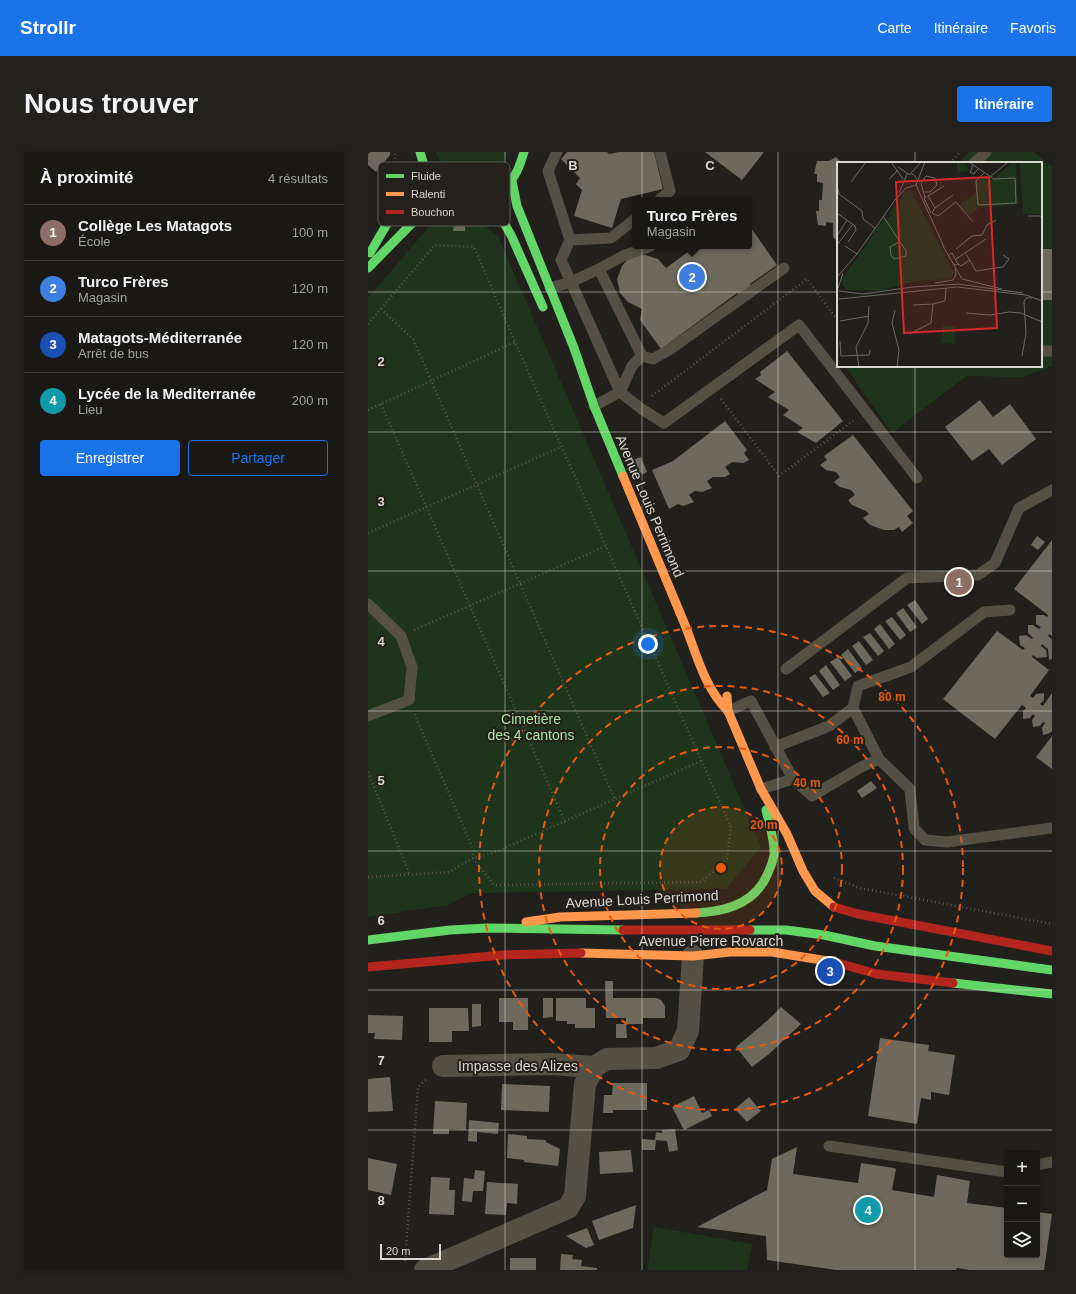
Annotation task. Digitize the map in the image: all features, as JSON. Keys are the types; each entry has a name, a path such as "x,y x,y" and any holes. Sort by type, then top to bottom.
{"main road":[{"path":"420,152 422,162"},
{"path":"512,181 520,168 524,152"},
{"name":"Avenue Louis Perrimond","path":"512,181 517,206 550,288 594,406 712,693 718,702 728,710"},
{"path":"368,257 386,226"},
{"path":"368,268 409,226"},
{"path":"505,226 511,235 546,313"},
{"name":"Avenue Louis Perrimond","path":"566,354 584,381"},
{"path":"691,640 710,663"},
{"name":"Avenue Louis Perrimond","path":"723,687 727,697 728,710 761,789 787,834 803,871 815,891 835,908 858,914 1052,951"},
{"name":"Avenue Louis Perrimond","path":"487,928 560,917 713,912 727,909 749,900 758,891 767,876 773,860 772,836 761,789"},
{"name":"Avenue Pierre Rovarch","path":"368,940 450,930 487,928 697,931 786,930 824,935 875,946 1052,970"},
{"name":"Avenue Pierre Rovarch","path":"368,967 503,955 584,953 693,956 730,952 772,952 824,959 877,974 1052,994"}],"street":[{"path":"425,1270 568,1208 575,1196 585,1084 594,1067 607,1059 656,1058 679,1050 688,1031 693,956"},
{"name":"Impasse des Alizes","path":"443,1066 552,1064 594,1067"}],"lane":[{"path":"557,152 548,171 570,240 561,260 620,392 664,423 798,325 917,478"},
{"path":"660,152 670,191 663,197"},
{"path":"975,162 986,152"},
{"path":"570,240 611,238 632,221"},
{"path":"550,288 571,282 623,256 643,249"},
{"path":"599,269 642,356 653,359 670,350 784,268"},
{"path":"1042,350 1052,351"},
{"path":"594,406 620,392 632,366 642,356"},
{"path":"786,669 907,578 978,575 984,571 995,563 1019,508 1052,490"},
{"path":"368,604 401,636 412,667 409,700 368,716"},
{"path":"1010,610 984,612 911,667 858,686 853,708 879,759 910,790 914,828 925,840 948,842 1052,828"},
{"path":"728,710 751,701 793,779 812,796 861,767 879,759"},
{"path":"775,747 829,726 853,708"},
{"path":"761,789 793,779"},
{"path":"829,1146 1004,1172"},
{"path":"1040,1164 1052,1162"}],"path":[{"path":"951,162 960,152"},
{"path":"368,324 434,245 474,247 514,342 731,827 727,858 702,882 494,885 473,858 474,850 409,700"},
{"path":"638,406 807,279 837,320"},
{"path":"381,309 413,339 615,800"},
{"path":"368,410 514,342"},
{"path":"713,388 780,476 866,411"},
{"path":"381,404 565,822"},
{"path":"368,533 562,447"},
{"path":"401,636 606,546"},
{"path":"368,877 449,872 473,858 493,853 701,761"},
{"path":"368,772 369,779 410,874"},
{"path":"827,875 860,888 1052,924"},
{"path":"405,1263 418,1087 443,1066"}],"green space":[{"path":"436,152 507,152 503,162 441,162"},
{"path":"969,152 1034,152 1052,167 1052,366 1023,377 966,376 892,433 846,367 1042,367 1042,162 960,162"},
{"name":"Cimetière des 4 cantons","path":"430,226 484,226 498,236 761,847 726,889 471,893 448,905 368,917 368,298"},
{"path":"654,1227 752,1244 747,1270 647,1270"}],"building":[{"path":"368,152 390,152 390,155 384,162 378,162 378,170 376,172 368,165"},
{"path":"567,152 607,152 609,154 619,152 654,152 663,189 621,199 612,228 574,216 582,190 576,184 580,178 561,159"},
{"path":"705,152 764,152 742,180"},
{"path":"836,157 841,162 837,162 837,241 833,237 833,223 826,222 826,226 818,225 816,211 819,211 819,200 822,200 823,183 817,182 817,174 814,174 817,161 829,161"},
{"path":"454,226 465,226 465,231 453,231"},
{"path":"752,229 777,265 750,284 752,287 740,296 737,293 661,349 640,320 642,309 628,302 620,293 617,279 622,266 628,259 636,255 645,255 658,259 666,268 692,249 752,249"},
{"path":"1042,249 1052,249 1052,300 1042,300"},
{"path":"787,351 843,421 816,443 797,432 803,428 783,415 789,410 768,397 775,392 755,379 761,375 760,372"},
{"path":"980,400 993,417 1010,404 1036,439 1002,465 989,449 972,461 945,427"},
{"path":"725,421 747,450 744,453 749,460 743,463 732,462 725,467 730,474 725,477 713,477 707,481 712,488 702,492 695,491 689,495 694,502 683,506 678,504 669,509 652,470 673,461"},
{"path":"853,435 913,511 907,516 913,523 902,532 899,527 894,530 884,530 870,525 863,518 869,514 866,511 852,505 848,500 855,495 851,490 840,487 834,482 840,477 836,472 826,470 820,465 827,460 824,456"},
{"path":"641,457 647,472 639,476 632,460"},
{"path":"1037,536 1045,542 1038,550 1031,545"},
{"path":"1052,540 1052,636 1049,634 1048,636 1052,639 1052,659 1049,660 1048,649 1042,644 1041,646 1046,650 1047,657 1037,658 1033,655 1032,657 1049,670 1030,696 1033,698 1036,694 1044,693 1044,700 1040,704 1043,706 1052,693 1052,731 1043,735 1042,728 1045,723 1043,722 1040,726 1033,727 1032,720 1035,716 1033,714 1030,718 1023,719 1023,711 1026,708 1022,705 995,739 943,699 997,631 1023,650 1025,648 1020,645 1019,636 1026,635 1032,639 1033,638 1028,633 1028,625 1033,625 1039,629 1041,627 1036,624 1036,615 1044,615 1047,617 1048,615 1014,589"},
{"path":"915,600 928,619 922,624 907,605"},
{"path":"903,608 917,627 910,632 896,613"},
{"path":"892,617 906,635 900,640 885,621"},
{"path":"880,624 895,644 889,649 874,629"},
{"path":"870,633 884,651 878,656 863,637"},
{"path":"859,641 873,660 866,665 852,646"},
{"path":"848,649 862,668 855,673 841,655"},
{"path":"838,657 852,676 845,681 830,662"},
{"path":"826,665 840,685 833,690 819,671"},
{"path":"815,674 830,693 823,697 809,678"},
{"path":"1052,736 1052,769 1036,757"},
{"path":"871,781 877,788 862,798 857,791"},
{"path":"605,981 613,981 613,998 657,998 661,1000 665,1006 665,1018 643,1018 643,1024 626,1024 626,1018 606,1018"},
{"path":"499,998 528,998 528,1030 513,1030 513,1022 499,1022"},
{"path":"543,998 553,998 553,1017 543,1018"},
{"path":"556,998 586,998 586,1008 595,1008 595,1028 575,1028 575,1024 567,1024 567,1021 556,1021"},
{"path":"472,1004 481,1004 481,1026 472,1027"},
{"path":"781,1007 801,1024 769,1054 752,1067 736,1047"},
{"path":"429,1008 468,1008 469,1031 452,1031 452,1042 429,1042"},
{"path":"368,1015 403,1016 402,1040 374,1039 375,1033 368,1033"},
{"path":"616,1024 626,1024 627,1038 616,1038"},
{"path":"880,1038 929,1045 928,1051 955,1055 949,1095 931,1092 931,1100 921,1098 917,1124 868,1116"},
{"path":"390,1077 393,1111 368,1112 368,1079"},
{"path":"613,1083 647,1083 647,1110 613,1110 613,1113 603,1113 604,1095 612,1095"},
{"path":"502,1084 550,1086 549,1112 501,1110"},
{"path":"694,1096 702,1113 709,1110 712,1116 684,1130 672,1107"},
{"path":"749,1097 761,1111 747,1122 735,1109"},
{"path":"435,1101 467,1103 466,1130 449,1129 449,1134 433,1134"},
{"path":"469,1120 499,1123 498,1134 477,1132 477,1142 468,1141"},
{"path":"675,1129 678,1150 669,1152 667,1141 655,1140 656,1132 662,1133 662,1130"},
{"path":"508,1134 527,1136 527,1139 546,1140 546,1142 560,1149 558,1166 524,1162 524,1160 507,1158"},
{"path":"642,1139 656,1140 655,1150 642,1150"},
{"path":"797,1147 793,1174 858,1183 861,1163 894,1168 896,1169 892,1190 934,1197 937,1175 970,1181 967,1203 1004,1208 1004,1258 1040,1258 1040,1212 1052,1214 1044,1270 970,1270 957,1268 956,1270 836,1270 767,1260 766,1236 697,1227 767,1190 772,1159"},
{"path":"631,1150 633,1172 600,1174 599,1152"},
{"path":"368,1158 397,1164 391,1195 368,1190"},
{"path":"475,1170 485,1171 483,1191 473,1191 472,1202 462,1201 464,1178 474,1179"},
{"path":"431,1177 450,1178 449,1190 455,1190 454,1215 429,1214"},
{"path":"487,1182 518,1184 517,1204 507,1203 506,1215 485,1214"},
{"path":"636,1205 633,1228 599,1240 592,1221"},
{"path":"587,1228 594,1245 586,1248 566,1236"},
{"path":"561,1254 573,1255 572,1259 582,1260 581,1266 597,1268 597,1270 560,1270"},
{"path":"510,1258 536,1258 536,1270 510,1270"}],"traffic: fast":[{"path":"420,152 423,162"},
{"path":"510,182 517,171 524,152"},
{"path":"512,181 517,206 574,348 594,406 623,476"},
{"path":"370,253 386,226"},
{"path":"368,268 409,226"},
{"path":"506,226 543,307"},
{"path":"696,913 718,911 739,904 748,899 763,883 774,855 773,838 766,810"},
{"path":"368,940 450,930 487,928 623,930"},
{"path":"750,930 786,930 824,935 875,946 1052,970"},
{"path":"953,983 1052,994"}],"traffic: slow":[{"path":"623,476 685,625 702,670 713,692 728,711"},
{"path":"727,696 728,711 761,789 787,834 803,871 815,891 834,907"},
{"path":"526,922 560,917 696,913"},
{"path":"581,953 693,956 730,952 772,952 834,962"}],"traffic: jam":[{"path":"834,907 858,914 1052,951"},
{"path":"623,930 750,930"},
{"path":"368,967 503,955 581,953"},
{"path":"834,962 877,974 953,983"}],"place":[{"name":"Turco Frères","path":"692,277"},
{"name":"Collège Les Matagots","path":"959,582"},
{"name":"Matagots-Méditerranée","path":"830,971"},
{"name":"Lycée de la Mediterranée","path":"868,1210"}]}
